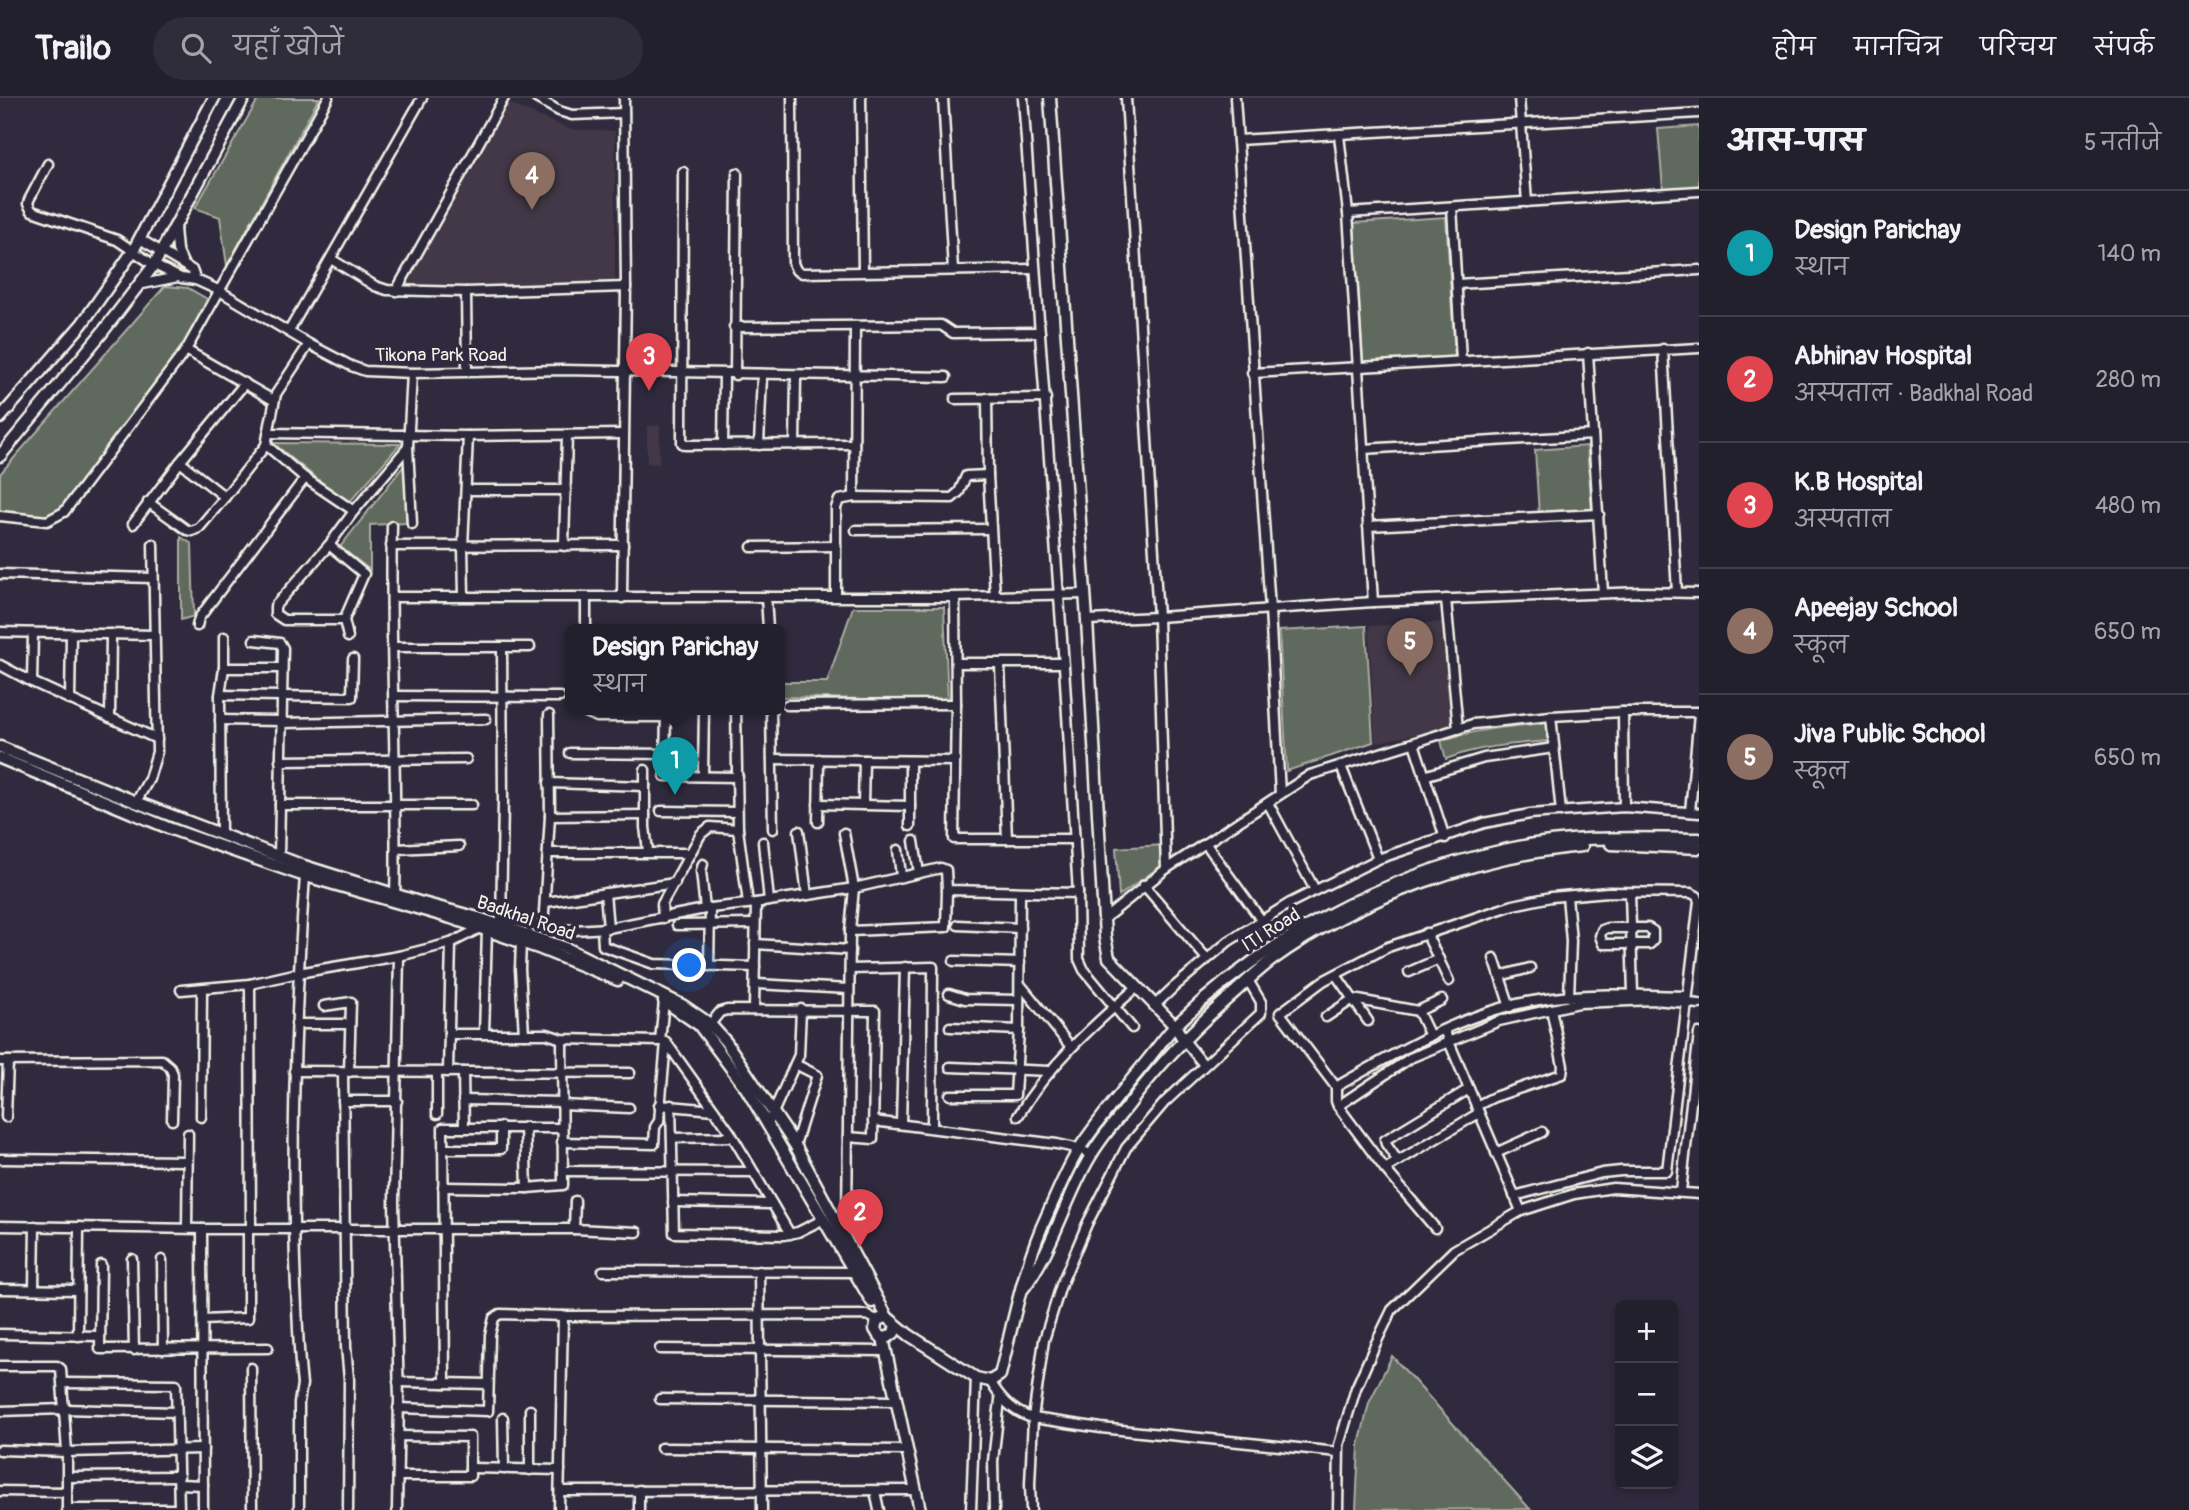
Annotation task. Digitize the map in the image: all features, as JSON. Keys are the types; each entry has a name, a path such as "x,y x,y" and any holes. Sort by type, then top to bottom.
{"street":[{"path":"2,411 82,324 133,251 214,98"},
{"path":"0,456 154,265 244,98"},
{"path":"0,516 47,521 59,516 186,350 328,98"},
{"path":"289,331 422,98"},
{"path":"396,291 504,98"},
{"path":"536,98 572,115 624,113"},
{"path":"622,598 626,287 624,98"},
{"path":"792,98 794,267 802,273 1034,269"},
{"path":"861,98 863,271"},
{"path":"943,98 953,270"},
{"path":"1023,98 1059,595 1078,892 1079,959 1084,970 1113,1008 1132,1028"},
{"path":"1059,98 1050,103 1087,620 1105,937 1110,958 1175,1026 1203,1065"},
{"path":"1126,98 1158,617 1166,869"},
{"path":"1235,98 1280,794"},
{"path":"1519,98 1527,202"},
{"path":"1238,140 1699,113"},
{"path":"1339,135 1348,213 1373,602"},
{"name":"Tikona Park Road","path":"48,164 29,201 32,211 111,238 154,265 218,290 357,369 377,373 467,371 946,377"},
{"path":"683,172 682,443 759,446 854,444"},
{"path":"734,375 737,173"},
{"path":"1348,213 1699,191"},
{"path":"1452,207 1461,360"},
{"name":"Tikona Park Road","path":"175,228 177,250 184,265"},
{"name":"Tikona Park Road","path":"139,239 192,270 196,280"},
{"path":"331,259 375,286 396,291 466,292 626,287"},
{"path":"1457,284 1699,270"},
{"name":"Tikona Park Road","path":"138,285 178,276"},
{"path":"466,292 467,371"},
{"path":"734,327 941,325 953,334 1040,331"},
{"path":"854,497 855,327"},
{"path":"148,502 187,530 199,528 266,445 273,400 309,344"},
{"path":"1252,373 1699,348"},
{"path":"1663,349 1677,592"},
{"path":"186,350 273,400"},
{"path":"1588,353 1603,593"},
{"path":"412,373 408,447 412,524"},
{"path":"723,445 724,374"},
{"path":"759,446 762,375"},
{"path":"796,376 796,445"},
{"path":"133,524 246,383"},
{"path":"987,398 990,529 995,597"},
{"path":"955,399 1046,398"},
{"path":"268,433 624,435"},
{"path":"564,547 567,435"},
{"path":"1363,449 1592,435"},
{"path":"464,596 463,547 468,436"},
{"path":"266,445 305,478 354,511"},
{"path":"344,620 284,620 275,614 277,604 329,545 408,447"},
{"path":"180,462 225,498"},
{"path":"836,596 837,504 842,498 952,498 959,492 966,476 988,475"},
{"path":"197,626 199,618 305,478"},
{"path":"467,490 566,490"},
{"path":"1368,526 1599,514"},
{"path":"391,526 395,898"},
{"path":"856,530 990,529"},
{"path":"136,802 149,779 157,752 153,544"},
{"path":"329,545 365,574 344,620 348,637"},
{"path":"391,546 623,545"},
{"path":"752,547 836,547"},
{"path":"0,574 153,578"},
{"path":"1087,620 1373,602 1603,593 1699,593"},
{"path":"393,597 586,599 995,597 1084,594"},
{"path":"766,597 768,624"},
{"path":"955,597 954,839 1074,839"},
{"path":"586,599 586,624"},
{"path":"1447,599 1458,729"},
{"path":"0,632 154,635"},
{"path":"32,682 33,634"},
{"path":"70,700 71,634"},
{"path":"110,718 111,634"},
{"path":"221,834 220,695 224,668 224,637"},
{"path":"254,640 279,643 283,648 279,857"},
{"path":"394,647 530,647"},
{"path":"502,648 501,926 574,930 605,928 708,908 854,888 945,868 946,927 850,931"},
{"path":"220,695 352,697 353,659"},
{"path":"956,663 1063,663"},
{"path":"0,665 157,739"},
{"path":"1000,665 1007,839"},
{"path":"224,668 282,668"},
{"path":"394,696 561,697"},
{"path":"787,705 956,704"},
{"path":"1104,919 1166,869 1310,775 1473,724 1623,712 1699,713 1695,813 1624,807 1530,814 1484,823 1378,859 1315,890 1229,942 1154,1006"},
{"path":"1623,712 1624,807"},
{"path":"543,928 550,816 549,715"},
{"path":"594,715 632,715"},
{"path":"666,715 666,776 738,777"},
{"path":"703,775 704,715"},
{"path":"736,715 738,829 755,924 754,1009"},
{"path":"771,715 772,828"},
{"path":"1551,716 1561,812"},
{"path":"220,720 393,722 486,719"},
{"path":"1414,743 1445,838"},
{"name":"Badkhal Road","path":"0,747 279,857 484,929 501,926 521,942 634,986 708,1027 824,1219 837,1232 882,1318"},
{"path":"1424,776 1483,758 1554,748"},
{"path":"570,752 666,754"},
{"name":"Badkhal Road","path":"0,758 171,829 305,876 501,926 566,948 666,995 726,1042 795,1145 855,1272 882,1318"},
{"path":"281,761 466,759"},
{"path":"772,759 955,761"},
{"path":"818,821 819,759"},
{"path":"863,805 864,760"},
{"path":"910,762 910,826"},
{"path":"1341,765 1378,859"},
{"path":"645,770 648,851"},
{"path":"549,783 645,786"},
{"path":"818,803 910,806"},
{"path":"1268,803 1315,890"},
{"path":"280,805 472,805"},
{"path":"661,811 737,812"},
{"path":"550,816 645,815"},
{"path":"663,918 662,905 707,828 738,829"},
{"path":"799,831 807,895"},
{"path":"837,1232 847,1221 850,931 854,888 844,833"},
{"name":"ITI Road","path":"990,1381 1000,1374 1023,1289 1024,1272 1043,1225 1080,1149 1117,1097 1175,1026 1244,967 1296,934 1364,897 1428,873 1504,850 1563,841 1636,837 1699,839"},
{"path":"763,842 769,901"},
{"path":"914,842 919,873"},
{"path":"1206,844 1262,921"},
{"name":"ITI Road","path":"1023,1289 1035,1273 1091,1155 1150,1076 1183,1039 1272,960 1324,927 1391,895 1482,863 1546,850 1609,844 1699,848"},
{"path":"396,849 459,846"},
{"path":"898,850 901,876"},
{"path":"548,853 691,853"},
{"path":"703,864 701,871 710,925 709,966"},
{"path":"299,1510 299,1403 302,1384 293,1229 296,1024 305,876"},
{"path":"546,902 675,883"},
{"path":"1144,885 1207,959"},
{"path":"947,890 1078,892"},
{"path":"606,893 603,946 654,964 755,967"},
{"path":"1015,1095 1019,1030 1020,893"},
{"path":"1630,893 1633,994"},
{"path":"1436,1228 1385,1168 1338,1106 1336,1087 1280,1013 1323,981 1388,947 1513,905 1567,896 1691,893 1697,896 1699,901 1667,1171 1602,1173 1514,1196"},
{"path":"1567,896 1571,941 1569,997"},
{"path":"677,925 755,924"},
{"path":"958,925 1020,928"},
{"path":"1630,928 1648,928 1653,931 1653,941 1650,944 1603,944 1600,936 1602,930 1630,928"},
{"path":"181,990 250,984 399,956 451,943 484,929 484,1034"},
{"path":"1426,933 1449,981"},
{"path":"521,942 524,1034"},
{"path":"448,1072 451,943"},
{"path":"754,944 850,950"},
{"path":"397,1510 395,1228 399,956"},
{"path":"1494,958 1510,1007"},
{"path":"1409,972 1439,959"},
{"path":"954,961 1020,963"},
{"path":"901,1124 905,967"},
{"path":"932,1127 933,967"},
{"path":"850,969 944,967"},
{"path":"1500,976 1530,968"},
{"path":"1336,975 1368,1021"},
{"path":"1031,1510 1033,1418 1044,1340 1061,1285 1087,1224 1126,1148 1165,1102 1261,1013 1261,1002 1248,980"},
{"path":"1019,983 1071,1047"},
{"path":"203,1320 248,1318 250,984"},
{"path":"756,984 849,989"},
{"path":"1018,1116 1071,1047 1136,988"},
{"path":"201,1117 202,989"},
{"path":"949,994 965,999 1019,1000"},
{"path":"1336,1087 1430,1036 1526,1002 1633,994 1687,999 1699,1004"},
{"path":"1326,1017 1353,999 1418,1011 1442,1000"},
{"path":"1338,1106 1410,1058 1499,1021 1579,1003 1687,999"},
{"path":"562,1142 653,1144 655,1127 659,1121 664,1001"},
{"path":"324,1006 351,1002 343,1101 346,1347 349,1379 348,1510"},
{"path":"708,1027 720,1012 754,1009 875,1011 873,1139 848,1137"},
{"path":"768,1124 799,1055 801,1009"},
{"path":"1385,1168 1494,1097 1562,1074 1563,1066 1551,1009"},
{"path":"1418,1011 1430,1036"},
{"path":"296,1024 350,1024"},
{"path":"950,1027 1019,1030"},
{"path":"1444,1030 1521,1211"},
{"path":"1681,1191 1699,1033"},
{"path":"449,1034 524,1034 554,1035 562,1039 663,1041"},
{"path":"443,1186 527,1188 563,1185 562,1039"},
{"path":"663,1041 732,1137 790,1234"},
{"path":"6,1117 4,1061 162,1060 173,1074 172,1120"},
{"path":"795,1064 817,1075 795,1145"},
{"path":"950,1068 1050,1071"},
{"path":"295,1071 630,1073"},
{"path":"437,1072 437,1114"},
{"path":"463,1072 464,1128"},
{"path":"1398,1161 1385,1140 1469,1089"},
{"path":"950,1095 1031,1096"},
{"path":"463,1100 629,1108"},
{"path":"343,1101 397,1101"},
{"path":"659,1105 714,1110"},
{"path":"671,1105 674,1233 790,1234 824,1219"},
{"path":"873,1121 1080,1149 1091,1155"},
{"path":"443,1149 501,1149 501,1127"},
{"path":"525,1127 527,1188"},
{"path":"445,1383 443,1128 562,1128"},
{"path":"1496,1153 1542,1132"},
{"path":"187,1228 188,1134"},
{"path":"672,1138 732,1137"},
{"path":"0,1160 187,1161"},
{"path":"563,1171 751,1172"},
{"path":"1338,1510 1338,1452 1356,1388 1392,1310 1454,1250 1521,1211 1574,1194 1614,1188 1699,1194"},
{"path":"574,1229 575,1201"},
{"path":"673,1202 772,1204"},
{"path":"0,1226 574,1229 637,1232"},
{"path":"34,1289 35,1226"},
{"path":"78,1336 79,1227"},
{"path":"202,1229 204,1510"},
{"path":"132,1259 134,1350"},
{"path":"163,1260 163,1349"},
{"path":"101,1265 100,1349 268,1348"},
{"path":"603,1271 855,1272"},
{"path":"759,1271 762,1510"},
{"path":"0,1289 78,1290"},
{"path":"398,1408 488,1411 490,1335 496,1315 867,1315 891,1318 896,1325 976,1378 990,1381 1000,1400 1033,1418 1101,1428 1338,1452"},
{"path":"559,1510 563,1316"},
{"path":"882,1318 875,1329 883,1338 920,1510"},
{"path":"883,1338 894,1333 896,1325"},
{"path":"0,1334 99,1336"},
{"path":"660,1349 886,1351"},
{"path":"0,1366 61,1368 67,1452 67,1510 179,1509 176,1384 64,1383"},
{"path":"251,1368 252,1510"},
{"path":"971,1510 976,1378"},
{"path":"398,1382 488,1384"},
{"path":"660,1399 897,1401"},
{"path":"994,1510 993,1461 1000,1400"},
{"path":"0,1411 64,1409 176,1412"},
{"path":"530,1410 530,1470"},
{"path":"503,1418 504,1469"},
{"path":"398,1436 470,1437 470,1476 398,1476"},
{"path":"661,1448 907,1450"},
{"path":"0,1450 67,1452 204,1449"},
{"path":"470,1468 560,1470"},
{"path":"67,1476 179,1480 204,1485"},
{"path":"639,1490 639,1510"},
{"path":"560,1491 916,1490"},
{"path":"875,1491 879,1510"},
{"path":"0,1492 67,1492"}],"shaded area":[{"path":"508,103 569,129 615,131 615,289 404,289"},
{"path":"660,425 659,464 647,463 647,426"},
{"path":"1446,622 1451,726 1375,743 1369,626"}],"green space":[{"path":"259,98 319,98 227,266 220,217 195,208"},
{"path":"1699,126 1699,186 1663,189 1658,129"},
{"path":"1446,217 1455,357 1363,363 1354,223"},
{"path":"165,286 188,288 207,299 181,353 52,518 0,516 0,474"},
{"path":"273,443 400,444 348,504"},
{"path":"1587,446 1592,512 1539,515 1535,450"},
{"path":"406,463 406,523 370,525 370,570 340,547"},
{"path":"181,537 192,544 194,616 181,620"},
{"path":"853,607 944,607 948,701 785,697 785,682 827,682"},
{"path":"1366,626 1373,742 1287,771 1279,631"},
{"path":"1548,723 1549,741 1484,748 1446,759 1441,741 1481,731"},
{"path":"1164,845 1165,863 1119,896 1116,848"},
{"path":"1392,1356 1530,1509 1356,1510 1359,1445 1369,1403"}],"place":[{"name":"Apeejay School","path":"532,210"},
{"name":"K.B Hospital","path":"649,391"},
{"name":"Jiva Public School","path":"1410,676"},
{"name":"Design Parichay","path":"675,795"},
{"name":"Abhinav Hospital","path":"860,1247"}]}
